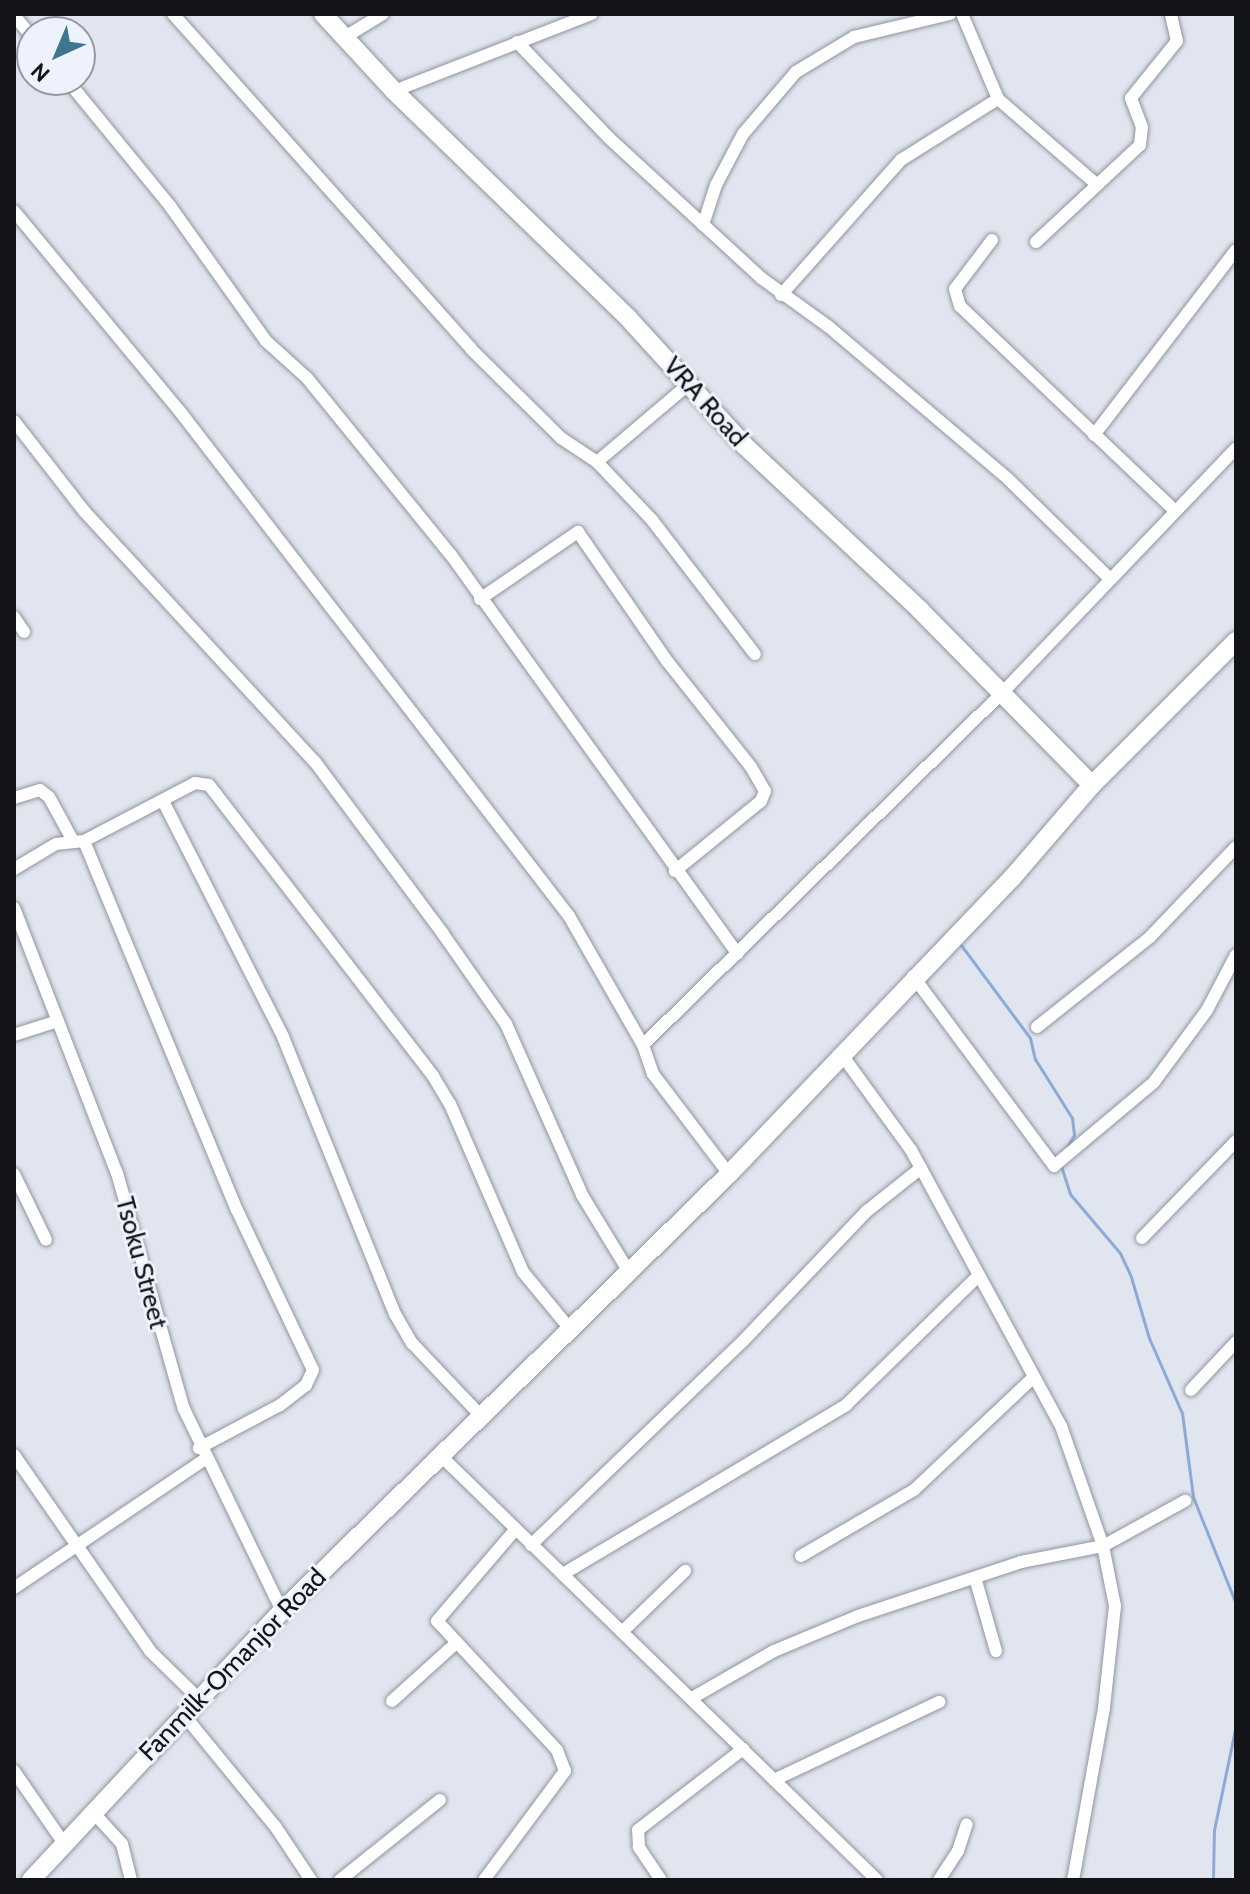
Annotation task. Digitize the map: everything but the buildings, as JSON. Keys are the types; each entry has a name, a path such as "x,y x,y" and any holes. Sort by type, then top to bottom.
{"street":[{"path":"173,14 461,339 561,438 597,462 652,520 755,654"},
{"name":"VRA Road","path":"323,14 394,91 690,383 800,502 1003,692 1092,785"},
{"path":"345,37 383,14"},
{"path":"394,91 591,14"},
{"path":"703,225 716,185 743,134 796,72 854,37 950,14"},
{"path":"962,14 998,99 1095,183"},
{"path":"1036,242 1095,183 1140,145 1142,127 1131,98 1177,41 1179,31 1171,14"},
{"path":"517,42 609,138 703,225 781,295 829,327 1008,479 1109,578"},
{"path":"80,96 170,206 266,341 307,378 351,431 480,599 738,954"},
{"path":"781,295 901,160 998,99"},
{"path":"14,211 178,409 569,916 643,1045 653,1074 729,1174"},
{"path":"992,240 955,289 960,306 1175,511"},
{"path":"1094,435 1236,250"},
{"path":"597,462 690,383"},
{"path":"14,421 84,511 315,762 485,992 524,1059 582,1195 629,1272"},
{"path":"643,1045 1003,692 1236,448"},
{"path":"480,599 578,532 672,667 751,767 765,791 761,801 675,871"},
{"path":"14,617 24,632"},
{"name":"Fanmilk-Omanjor Road","path":"31,1880 63,1842 282,1611 729,1174 913,976 1012,878 1092,785 1236,641"},
{"path":"14,869 202,783 228,805 290,895 433,1076 450,1104 523,1272 570,1329"},
{"path":"14,798 40,790 78,840 237,1210 313,1370 306,1385 280,1405 202,1454 14,1588"},
{"path":"163,801 283,1037 395,1314 426,1359 481,1416"},
{"path":"1037,1027 1141,946 1236,847"},
{"name":"Tsoku Street","path":"14,908 117,1173 155,1320 202,1454 282,1611"},
{"path":"913,976 1054,1166 1154,1082 1207,1010 1236,955"},
{"path":"14,1035 58,1021"},
{"path":"842,1055 894,1122 1033,1378 1070,1448 1103,1546 1115,1606 1104,1708 1073,1880"},
{"path":"1142,1238 1236,1141"},
{"path":"531,1545 744,1340 867,1211 921,1168"},
{"path":"14,1174 46,1240"},
{"path":"563,1574 835,1413 976,1278"},
{"path":"1191,1390 1236,1342"},
{"path":"801,1556 914,1490 1033,1378"},
{"path":"14,1455 74,1546 150,1651 199,1699"},
{"path":"441,1456 877,1880"},
{"path":"692,1698 774,1651 858,1616 976,1581 1021,1562 1103,1546 1185,1501"},
{"path":"484,1880 560,1780 565,1760 454,1645 438,1616 515,1530"},
{"path":"622,1632 685,1571"},
{"path":"976,1581 996,1651"},
{"path":"392,1701 454,1645"},
{"path":"774,1780 939,1702"},
{"path":"184,1715 275,1826 311,1880"},
{"path":"661,1880 639,1847 638,1830 743,1749"},
{"path":"14,1771 63,1842"},
{"path":"340,1880 440,1800"},
{"path":"92,1811 122,1844 131,1880"},
{"path":"939,1880 958,1851 967,1824"}],"waterway":[{"path":"961,945 1030,1038 1035,1059 1072,1118 1074,1135 1067,1147"},
{"path":"1061,1166 1070,1194 1120,1253 1131,1277 1149,1338 1182,1413 1193,1497 1236,1604"},
{"path":"1213,1880 1214,1830 1236,1725"}]}
